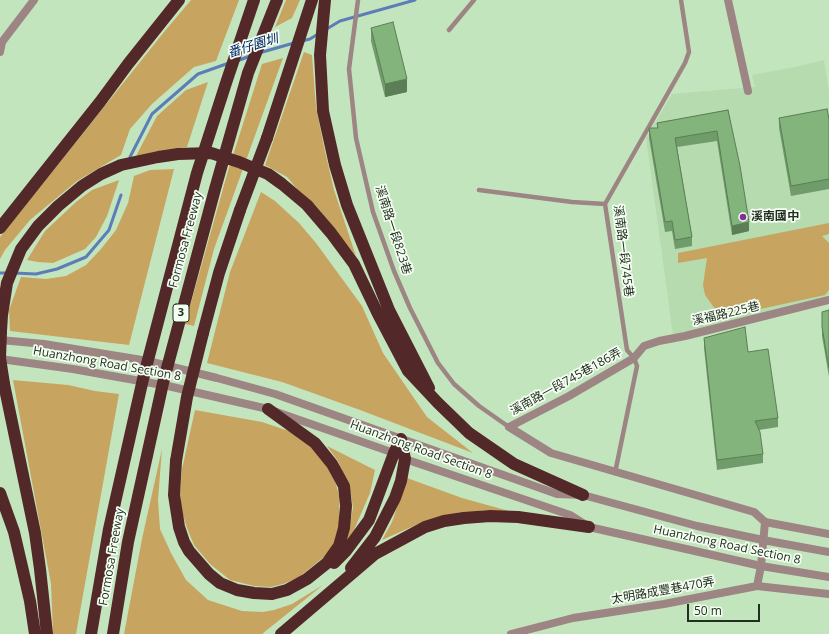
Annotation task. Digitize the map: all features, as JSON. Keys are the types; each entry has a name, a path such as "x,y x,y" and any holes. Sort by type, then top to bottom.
{"highway":[{"path":"0,228 179,0"},
{"name":"Formosa Freeway","path":"91,634 109,529 143,379 197,173 254,0"},
{"name":"Formosa Freeway","path":"113,634 128,542 163,383 248,73 277,0"},
{"path":"312,0 267,138 240,210 219,273 187,397 176,461 174,495 179,527 184,542 201,566 220,583 237,590 272,594 303,588 323,576 346,552 368,520 394,453 401,439"},
{"path":"325,0 320,55 323,111 335,165 343,191 389,310 438,403"},
{"path":"47,634 35,533 0,358 2,314 7,283 21,249 38,226 58,206 82,186 101,174 121,166 178,154 211,153 239,162 268,174 307,205 331,233 354,264 408,371 438,403 469,433 514,464 583,495"},
{"path":"268,409 315,443 338,474 345,494 346,506 344,528 339,546 327,563 307,579 287,590"},
{"path":"333,590 375,537 395,498 401,481 405,459 401,439"},
{"path":"0,492 14,532 30,601 35,634"},
{"path":"281,634 375,554 425,527 444,521 490,516 518,517 589,527"}],"street":[{"path":"0,52 1,42 34,0"},
{"path":"728,0 748,91"},
{"name":"溪福路225巷","path":"634,358 644,346 658,341 723,327 829,300"},
{"name":"Huanzhong Road Section 8","path":"0,340 44,344 171,366 275,394 557,494 583,495 697,526 829,552"},
{"name":"溪南路一段745巷186弄","path":"509,427 569,396 634,358"},
{"name":"Huanzhong Road Section 8","path":"0,359 73,369 168,386 268,409 394,453 405,459 570,515 589,527 761,566 829,577"},
{"path":"509,427 551,453 615,473 754,512 765,522 829,534"},
{"path":"765,522 761,566 757,586 829,594"},
{"name":"太明路成豐巷470弄","path":"511,634 573,618 664,604 757,586"}],"lane":[{"name":"溪南路一段823巷","path":"358,0 349,69 356,138 373,212 394,271 410,308 438,362 454,384 479,406 509,427"},
{"path":"448,30 474,0"},
{"name":"溪南路一段745巷","path":"615,473 637,366 634,358 627,350 605,204 685,63 689,52 681,0"},
{"path":"479,190 572,202 605,204"}],"shaded area":[{"path":"191,0 239,0 216,61 194,67 152,104 130,129 121,155 77,181 30,220 5,250 0,259 0,237"},
{"path":"286,0 300,0 292,18 275,27"},
{"path":"304,52 312,55 316,107 324,147 334,190 356,256 316,206 298,190 287,177 265,165"},
{"path":"283,58 214,249 194,326 185,324 228,171 262,64"},
{"name":"溪南國中","path":"824,60 829,92 829,296 673,335 646,138 672,94 755,87 752,75"},
{"path":"208,82 187,147 163,150 136,156 157,116 186,90"},
{"path":"174,169 129,345 10,331 9,310 21,277 46,279 66,276 86,265 116,230 128,203 134,176 150,170"},
{"path":"119,180 107,216 96,237 85,249 53,263 27,260 45,231 76,202 92,190"},
{"path":"261,192 275,201 299,223 316,243 362,306 383,353 427,417 473,453 282,382 207,363 230,272"},
{"path":"829,223 829,234 822,236 829,243 829,290 825,295 733,315 722,313 715,309 705,295 703,285 707,258 678,263 678,253"},
{"path":"13,380 68,385 95,391 119,394 76,634 53,634 51,584"},
{"path":"195,410 262,422 292,432 321,455 336,484 339,496 339,524 334,544 325,556 298,578 271,587 254,586 230,580 210,564 194,545 182,512 180,493 182,469"},
{"path":"327,446 375,470 370,493 354,530 341,548 349,528 353,508 351,494 338,461"},
{"path":"162,449 158,500 160,529 186,580 208,600 242,611 263,612 292,604 323,585 262,634 124,634 142,539"},
{"path":"407,478 462,498 509,511 484,510 425,521 382,540 392,522"}],"building":[{"path":"393,22 407,79 385,84 371,28"},
{"path":"827,109 829,119 829,179 791,186 779,118"},
{"path":"728,110 740,166 749,222 732,226 717,131 675,138 692,237 675,240 672,221 665,222 649,128 658,128 657,123"},
{"path":"829,310 829,368 822,327 822,312"},
{"path":"745,327 748,352 768,349 778,418 755,421 760,432 763,454 717,460 704,338"}],"waterway":[{"name":"番仔園圳","path":"325,30 340,21 415,0"},
{"name":"番仔園圳","path":"302,41 310,39 318,34"},
{"name":"番仔園圳","path":"259,53 294,43"},
{"name":"番仔園圳","path":"237,61 250,56"},
{"name":"番仔園圳","path":"130,157 152,114 198,74 229,63"},
{"name":"番仔園圳","path":"14,273 36,274 57,269 86,257 109,230 121,195"},
{"name":"番仔園圳","path":"0,273 8,273"}],"place":[{"name":"溪南國中","path":"743,217"}]}
